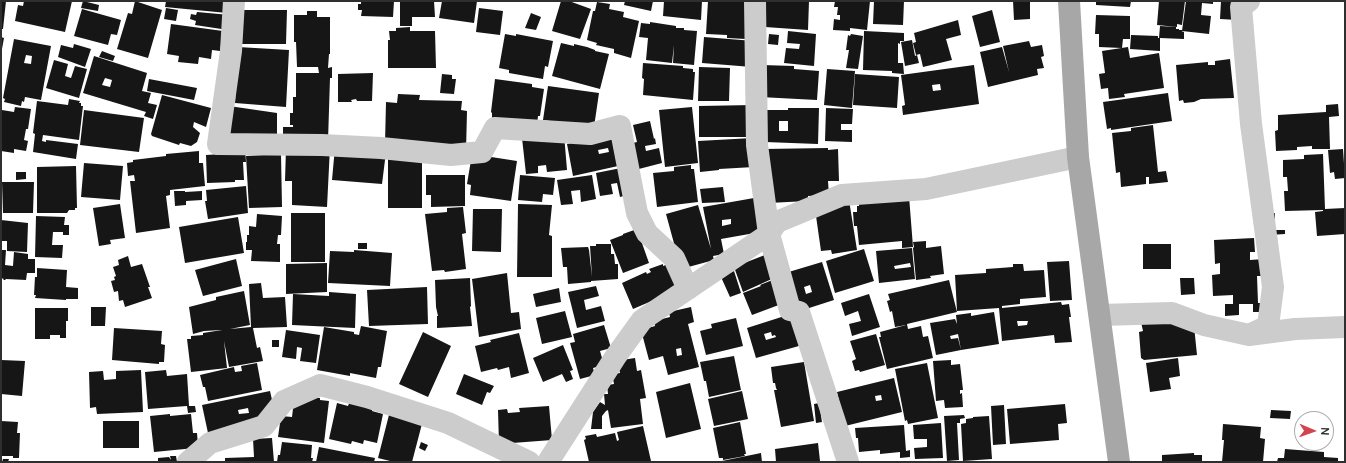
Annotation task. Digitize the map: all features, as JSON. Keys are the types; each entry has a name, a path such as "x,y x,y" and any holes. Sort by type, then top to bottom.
{"main road":[{"path":"1069,1 1078,157 1119,462"}],"street":[{"path":"234,1 231,51 218,144 322,145 381,148 451,155 482,152 495,128 590,134 620,126 637,212 647,233 674,258 688,288"},
{"path":"755,1 757,145 769,234 790,310 799,312 848,462"},
{"path":"1249,1 1241,7 1250,116 1273,287 1268,326 1249,335"},
{"path":"548,462 616,356 642,320 769,234 778,222 842,195 926,189 1078,157"},
{"path":"1100,315 1172,313 1204,325 1249,335 1295,329 1345,327"},
{"path":"188,462 210,443 264,426 284,401 320,385 367,397 448,423 528,462"}],"building":[{"path":"1,1 6,1 3,29 1,29"},
{"path":"24,1 72,1 65,32 15,21 18,5 23,6"},
{"path":"83,1 99,5 98,11 81,8"},
{"path":"135,1 162,10 148,58 117,49 128,13 132,14"},
{"path":"166,1 229,1 227,13 165,7"},
{"path":"361,1 394,1 393,17 361,16 362,10 358,10 358,4 361,4"},
{"path":"400,1 434,1 435,17 412,17 412,26 400,26"},
{"path":"442,1 477,1 474,23 439,18"},
{"path":"561,1 569,1 591,9 580,39 552,31"},
{"path":"625,1 653,1 651,11 624,5"},
{"path":"664,1 702,1 701,20 663,16"},
{"path":"708,1 752,1 746,39 727,38 727,35 706,34"},
{"path":"766,1 809,1 808,30 765,27"},
{"path":"835,1 870,1 867,30 850,28 850,31 833,30 834,19 840,20 840,15 837,15 838,7 834,7"},
{"path":"874,1 904,1 903,25 873,24"},
{"path":"1013,1 1030,1 1030,19 1014,20"},
{"path":"1096,1 1131,1 1130,7 1096,5"},
{"path":"1159,1 1185,1 1182,25 1177,24 1177,27 1157,25"},
{"path":"1186,1 1213,1 1213,4 1202,3 1201,15 1211,16 1209,34 1182,31"},
{"path":"1221,1 1241,1 1238,20 1220,19"},
{"path":"597,2 610,4 609,9 624,12 623,17 639,21 631,58 614,53 614,49 596,45 597,43 587,40 593,11 595,11"},
{"path":"166,8 178,10 176,21 164,19"},
{"path":"479,8 503,11 500,35 476,32"},
{"path":"82,9 121,20 117,35 111,34 108,45 74,36"},
{"path":"236,10 287,10 286,44 235,44"},
{"path":"992,10 1000,42 980,47 972,16"},
{"path":"307,11 317,11 317,17 330,17 330,54 328,68 332,67 332,78 330,78 328,141 283,141 283,127 293,127 293,125 290,125 290,113 293,113 293,97 296,97 296,73 319,73 318,67 297,67 296,42 294,42 294,15 307,15"},
{"path":"197,12 230,15 228,30 195,25 196,21 190,19 191,14 196,15"},
{"path":"531,13 541,17 536,30 525,28"},
{"path":"1096,15 1130,16 1130,39 1123,39 1122,48 1099,47 1099,34 1095,34"},
{"path":"958,20 961,35 946,39 952,60 923,67 920,54 916,55 913,43 916,42 914,33"},
{"path":"650,22 676,26 676,28 684,28 684,30 697,31 694,65 673,63 674,45 672,63 646,60 648,38 639,37 641,23 650,24"},
{"path":"171,24 223,31 220,51 212,50 211,59 199,57 198,64 178,62 179,56 167,54"},
{"path":"1160,26 1176,27 1176,29 1182,30 1182,32 1184,32 1184,39 1160,38 1160,51 1130,49 1131,35 1158,36 1159,38"},
{"path":"410,27 410,31 435,31 436,68 388,68 388,40 390,40 389,31 396,31 396,28"},
{"path":"788,31 816,34 814,66 784,63 786,48 799,49 800,44 787,43"},
{"path":"864,31 904,33 904,41 900,41 900,44 898,43 898,63 903,63 904,74 892,73 892,71 863,70"},
{"path":"505,34 516,36 516,34 553,41 548,67 545,66 543,79 509,73 509,70 499,68"},
{"path":"769,34 779,35 778,45 768,44"},
{"path":"851,34 863,36 858,69 846,68 849,50 846,50 848,35 850,36"},
{"path":"1,37 4,38 2,49 1,49"},
{"path":"704,37 754,41 752,67 702,63"},
{"path":"14,39 51,46 41,100 25,97 21,106 4,102 5,99 3,98","holes":["26,55 32,56 31,64 24,63"]},
{"path":"912,40 915,56 917,55 919,63 905,66 901,42"},
{"path":"1029,41 1031,47 1042,45 1044,56 1041,57 1044,68 1037,69 1038,75 988,87 980,52 1002,47 1009,72 1003,46"},
{"path":"561,43 574,46 574,44 609,54 600,89 552,76"},
{"path":"74,44 91,49 85,67 58,57 61,45 73,48"},
{"path":"238,47 289,50 286,107 235,103"},
{"path":"1128,47 1130,58 1159,53 1164,88 1124,94 1125,97 1109,99 1108,88 1101,89 1099,74 1105,73 1102,51"},
{"path":"102,51 115,56 113,61 99,57"},
{"path":"94,56 147,73 142,91 151,93 148,103 157,105 153,119 144,116 146,112 83,93","holes":["105,78 112,80 110,87 102,85"]},
{"path":"1230,59 1234,98 1201,99 1194,102 1184,103 1183,100 1179,101 1176,65 1208,62 1208,65 1215,65 1215,61"},
{"path":"54,60 68,64 65,76 71,78 75,66 87,69 79,98 46,88"},
{"path":"643,63 683,66 683,68 693,69 693,72 695,72 693,100 643,95"},
{"path":"762,65 794,66 794,69 819,71 817,100 760,97"},
{"path":"974,65 979,104 903,115 902,106 905,105 901,75","holes":["940,84 941,90 933,91 932,85"]},
{"path":"699,67 730,68 729,101 698,101"},
{"path":"827,69 855,71 852,108 824,105"},
{"path":"373,73 372,101 357,101 356,99 351,100 352,102 338,102 338,74"},
{"path":"442,74 452,75 452,79 456,79 454,94 440,93"},
{"path":"855,74 899,77 897,108 853,105"},
{"path":"149,79 197,88 194,100 147,91"},
{"path":"495,79 532,84 532,87 544,89 540,116 538,116 537,125 492,120 491,112"},
{"path":"548,86 599,93 594,127 543,120"},
{"path":"1168,93 1172,121 1111,130 1111,128 1107,129 1103,102"},
{"path":"398,94 420,95 419,100 462,101 461,110 467,111 466,151 385,144 386,102 397,103"},
{"path":"162,95 211,108 206,127 194,122 193,127 200,133 197,142 191,146 180,143 179,145 152,136 151,134"},
{"path":"69,99 80,101 79,103 83,106 79,140 43,135 42,141 46,142 46,140 78,144 76,159 33,152 35,134 33,133 37,101 68,105"},
{"path":"1338,104 1339,116 1329,117 1330,149 1312,149 1312,146 1297,147 1297,150 1276,151 1275,131 1278,130 1278,115 1326,112 1326,105"},
{"path":"753,105 753,137 699,137 699,106"},
{"path":"229,106 277,113 277,139 226,138"},
{"path":"15,107 31,109 28,129 26,129 24,140 28,141 26,151 14,149 14,153 1,151 2,110 14,112"},
{"path":"692,107 698,163 665,167 659,110"},
{"path":"788,108 819,108 818,144 765,142 765,110 788,110","holes":["779,121 788,121 788,131 779,131"]},
{"path":"826,108 853,109 852,124 841,124 841,130 852,130 852,142 825,141"},
{"path":"84,110 144,118 139,152 80,145"},
{"path":"650,121 656,144 645,146 646,151 659,148 662,163 631,171 624,145 637,142 633,125"},
{"path":"1153,125 1158,172 1166,171 1168,182 1149,184 1149,177 1146,177 1146,184 1121,187 1120,172 1116,173 1112,133 1131,131 1131,128"},
{"path":"620,132 627,164 573,176 567,144","holes":["608,148 609,152 599,154 598,150"]},
{"path":"564,134 567,170 547,172 546,165 538,166 538,173 526,174 522,138"},
{"path":"753,138 754,167 719,169 700,172 698,141"},
{"path":"330,147 327,207 292,205 292,181 285,181 286,148"},
{"path":"335,147 386,152 382,184 332,180"},
{"path":"245,148 246,162 243,162 244,180 235,180 235,182 207,183 206,155 222,154"},
{"path":"828,148 828,150 838,149 839,181 828,181 829,195 808,196 808,201 768,203 764,149"},
{"path":"1343,149 1345,178 1335,179 1334,172 1330,173 1328,150"},
{"path":"199,151 199,163 203,163 205,186 170,190 170,195 166,196 170,228 136,233 130,181 135,181 134,175 128,176 127,163 133,162 133,160 166,156 166,154"},
{"path":"281,154 282,207 249,208 246,156"},
{"path":"388,154 422,154 422,208 388,208"},
{"path":"472,154 517,161 511,201 470,195 471,185 467,184"},
{"path":"1323,154 1325,209 1345,208 1345,234 1317,236 1315,212 1323,210 1285,211 1284,191 1288,191 1287,177 1283,177 1283,160 1304,159 1304,155"},
{"path":"84,163 123,166 120,200 81,197"},
{"path":"691,165 691,169 694,169 698,202 657,207 653,173 674,171 674,167"},
{"path":"76,166 77,208 75,208 75,210 69,210 67,213 37,213 37,167"},
{"path":"626,167 631,194 620,197 617,183 611,184 613,194 600,196 596,173"},
{"path":"16,172 26,172 26,179 16,180"},
{"path":"426,175 465,175 465,206 431,207 431,195 426,195"},
{"path":"520,175 555,178 553,195 543,194 542,202 518,200"},
{"path":"592,175 596,199 581,202 580,190 571,191 573,204 561,205 557,180"},
{"path":"2,182 34,182 33,213 3,213"},
{"path":"246,186 248,213 208,219 205,201 207,201 206,190"},
{"path":"723,187 725,202 702,203 700,189"},
{"path":"174,191 202,191 202,200 186,201 186,205 175,206"},
{"path":"909,196 913,247 902,248 902,241 859,245 857,226 854,226 853,212 857,212 859,201"},
{"path":"754,198 766,231 721,239 724,254 713,256 714,260 681,269 666,214 698,205 711,249 703,207","holes":["731,219 731,224 722,226 722,220"]},
{"path":"849,200 857,250 832,254 831,250 821,251 815,209"},
{"path":"120,204 125,238 110,240 111,244 99,246 93,208"},
{"path":"518,204 552,205 549,235 552,236 552,277 517,277"},
{"path":"463,207 466,233 462,234 466,269 445,272 444,270 432,271 425,214 447,212 447,208"},
{"path":"473,209 502,209 501,252 472,251"},
{"path":"291,213 325,213 325,262 291,262"},
{"path":"1275,213 1275,230 1285,230 1285,234 1269,235 1269,214"},
{"path":"257,214 282,216 281,235 278,235 277,244 280,244 280,262 251,261 252,250 246,250 246,242 247,235 249,235 249,226 256,227"},
{"path":"36,216 65,217 64,225 69,225 69,235 63,235 63,232 53,232 52,245 63,245 62,258 35,257"},
{"path":"238,217 244,253 185,263 179,227"},
{"path":"1,220 28,223 27,252 7,251 7,241 1,241"},
{"path":"637,229 649,263 623,273 610,240"},
{"path":"1254,238 1255,252 1250,252 1250,260 1264,259 1264,276 1257,276 1258,303 1260,303 1260,312 1253,312 1253,304 1239,304 1239,315 1225,316 1225,304 1233,304 1233,295 1213,296 1212,275 1220,274 1220,263 1215,264 1214,240"},
{"path":"926,241 926,248 941,246 944,274 916,280 913,242"},
{"path":"358,243 367,243 367,249 358,249"},
{"path":"596,244 611,244 611,254 614,254 615,264 618,264 618,279 568,284 567,267 563,267 561,248 588,247 592,277 590,246 596,246"},
{"path":"1143,244 1171,244 1171,269 1143,269"},
{"path":"912,248 915,279 879,283 876,251","holes":["910,263 911,267 895,269 894,266"]},
{"path":"864,249 874,281 835,293 826,261"},
{"path":"1,250 6,250 5,265 13,266 14,252 28,254 28,259 35,259 35,273 27,273 26,280 3,280 4,279 1,278"},
{"path":"354,250 392,253 390,286 328,283 330,251 354,252"},
{"path":"770,253 774,278 743,292 734,267"},
{"path":"128,256 131,267 142,264 152,298 125,307 123,300 119,301 118,291 114,292 111,281 115,280 114,277 116,276 113,267 119,265 118,260"},
{"path":"236,259 242,286 203,296 195,270"},
{"path":"1069,261 1072,300 1050,301 1047,262"},
{"path":"822,262 834,300 806,309 792,308 782,274","holes":["810,285 812,292 806,294 804,287"]},
{"path":"327,263 327,292 286,294 286,264"},
{"path":"671,263 682,288 633,309 622,283 646,272 647,274 651,272 649,269"},
{"path":"1013,264 1023,264 1024,271 1044,270 1046,297 1020,299 1020,304 1002,306 1002,308 1061,302 1062,305 1069,304 1072,342 1055,343 1054,335 1002,341 999,308 957,311 955,275 986,273 986,269 1013,267","holes":["1017,321 1028,321 1027,325 1018,326"]},
{"path":"37,268 67,270 66,287 78,288 78,299 66,300 35,298 35,277 37,277"},
{"path":"734,271 741,293 730,297 721,277"},
{"path":"507,273 511,313 519,312 521,329 479,337 472,279"},
{"path":"470,278 470,307 472,326 437,328 438,316 436,307 435,280"},
{"path":"1180,278 1194,278 1195,294 1181,295"},
{"path":"775,279 784,303 752,315 743,293"},
{"path":"949,280 957,312 907,324 908,329 921,326 923,337 928,336 933,358 887,369 879,337 881,337 880,332 906,325 895,327 892,311 890,312 887,301 890,300 888,294"},
{"path":"261,283 263,298 285,297 287,327 253,328 257,348 260,347 263,361 229,367 224,341 227,368 191,372 187,339 191,339 191,336 203,335 203,333 222,330 204,331 193,334 189,307 216,300 216,297 244,291 250,325 230,329 251,327 249,284"},
{"path":"596,286 599,296 584,300 586,310 601,306 605,321 577,328 568,292"},
{"path":"427,287 428,324 369,326 367,290"},
{"path":"559,288 561,302 536,307 533,294"},
{"path":"329,292 356,294 355,328 292,325 293,294 329,296"},
{"path":"869,294 880,327 852,336 849,324 861,321 858,311 845,316 841,303"},
{"path":"91,307 106,307 105,326 91,326"},
{"path":"691,307 694,322 688,324 699,367 668,375 663,356 649,360 641,330 655,326 654,321 670,317 669,312","holes":["681,348 682,355 677,356 676,349"]},
{"path":"35,308 68,308 66,338 60,338 60,335 50,335 50,339 35,339"},
{"path":"565,311 572,337 542,344 536,318"},
{"path":"994,312 999,344 936,355 930,323 955,319 957,324 956,315 971,313 971,316","holes":["958,334 961,350 958,338 951,339 950,336"]},
{"path":"794,313 806,344 756,358 747,328","holes":["771,332 772,336 775,335 776,337 766,340 764,334"]},
{"path":"736,318 743,346 706,355 700,331 712,328 711,324"},
{"path":"1178,320 1194,326 1197,355 1144,360 1141,358 1139,332 1143,331 1141,322"},
{"path":"604,325 611,348 600,351 604,365 593,368 595,375 580,379 570,343 575,342 573,334"},
{"path":"361,326 387,331 381,367 378,367 376,378 350,373 350,376 317,370 324,327 354,332 354,334 359,335"},
{"path":"114,328 162,331 161,344 165,345 164,362 159,362 159,364 112,360"},
{"path":"286,330 320,335 316,363 300,361 302,348 297,347 296,359 282,357"},
{"path":"423,332 451,346 428,397 399,384"},
{"path":"519,333 529,373 511,378 509,367 481,372 475,346 491,342 490,340"},
{"path":"876,334 885,365 860,372 859,370 855,371 852,361 856,359 850,341"},
{"path":"272,340 279,340 279,347 272,347"},
{"path":"563,345 573,370 570,371 573,379 566,382 562,374 543,382 533,358"},
{"path":"734,356 741,390 709,397 700,362"},
{"path":"635,358 637,371 641,370 646,398 640,399 643,424 611,428 608,410 602,416 602,429 591,429 593,412 600,402 605,405 604,394 608,394 607,385 614,384 612,374 620,373 618,364 622,360"},
{"path":"1178,358 1180,376 1169,378 1171,389 1150,392 1146,363"},
{"path":"1,360 25,361 22,396 1,394"},
{"path":"951,360 951,365 960,364 963,390 960,390 960,394 962,393 963,407 945,408 944,400 936,401 933,361"},
{"path":"804,362 814,421 781,427 774,390 777,390 775,383 773,383 771,367"},
{"path":"257,363 262,390 208,401 205,387 203,387 200,375 234,367 235,372 242,371 241,366"},
{"path":"927,363 938,418 908,424 907,420 905,421 895,369"},
{"path":"141,370 143,412 97,414 96,407 90,408 89,372 103,371 104,380 116,379 116,371"},
{"path":"166,370 167,376 187,374 189,406 195,406 196,412 188,413 187,406 148,409 145,372"},
{"path":"464,374 494,386 490,393 487,392 482,405 456,394"},
{"path":"894,378 902,412 845,426 837,392","holes":["881,395 882,400 876,401 875,396"]},
{"path":"690,383 701,429 666,438 656,392"},
{"path":"270,391 275,413 208,433 202,405","holes":["248,408 249,413 239,414 238,410"]},
{"path":"742,391 748,419 714,426 708,399"},
{"path":"302,396 320,398 320,400 329,401 324,443 278,437 281,416 292,417 294,400"},
{"path":"350,401 373,407 372,411 383,414 377,443 364,440 363,444 352,441 351,444 329,439 337,403 348,406"},
{"path":"819,403 822,422 816,423 814,404"},
{"path":"1065,404 1067,423 1058,424 1059,440 1010,444 1007,409"},
{"path":"1004,405 1006,444 993,445 991,406"},
{"path":"549,406 552,440 499,444 498,410 507,409 508,413 520,412 519,408"},
{"path":"391,407 423,420 412,462 394,462 378,458"},
{"path":"1271,410 1291,411 1290,419 1270,418"},
{"path":"170,414 170,416 191,414 193,433 197,433 198,445 195,448 154,452 150,416"},
{"path":"964,415 965,418 960,419 960,423 957,423 959,460 947,461 944,416"},
{"path":"989,416 992,459 963,461 961,424 966,423 966,419 973,417"},
{"path":"1,421 18,422 17,433 20,433 19,458 13,458 13,456 1,456"},
{"path":"103,421 139,421 139,448 103,448"},
{"path":"740,422 746,454 744,454 745,456 723,460 723,458 719,458 713,428"},
{"path":"941,423 943,458 915,459 914,448 927,447 927,439 914,439 913,425"},
{"path":"1223,424 1261,427 1260,438 1265,439 1263,462 1222,462 1224,440 1222,440"},
{"path":"904,425 906,451 910,450 910,457 900,458 900,452 880,454 880,450 859,452 858,438 856,438 855,428"},
{"path":"643,426 651,461 589,462 584,440 586,439 585,436 596,434 597,437 615,433 617,441 619,440 617,432"},
{"path":"272,438 274,462 225,462 225,458 254,457 253,439"},
{"path":"282,442 312,445 312,462 277,462 278,455 280,455"},
{"path":"421,442 428,445 425,451 419,448"},
{"path":"818,443 820,461 776,462 775,449"},
{"path":"319,447 375,458 374,462 316,462"},
{"path":"1285,449 1294,450 1294,451 1324,452 1324,457 1338,458 1338,462 1277,462 1278,458 1284,458"},
{"path":"761,453 762,462 722,462 722,461"},
{"path":"1194,453 1194,455 1202,455 1202,462 1162,462 1162,455"},
{"path":"170,456 176,456 177,462 158,462 158,458 169,457 171,460"},
{"path":"3,459 9,459 8,462 2,462"}]}
